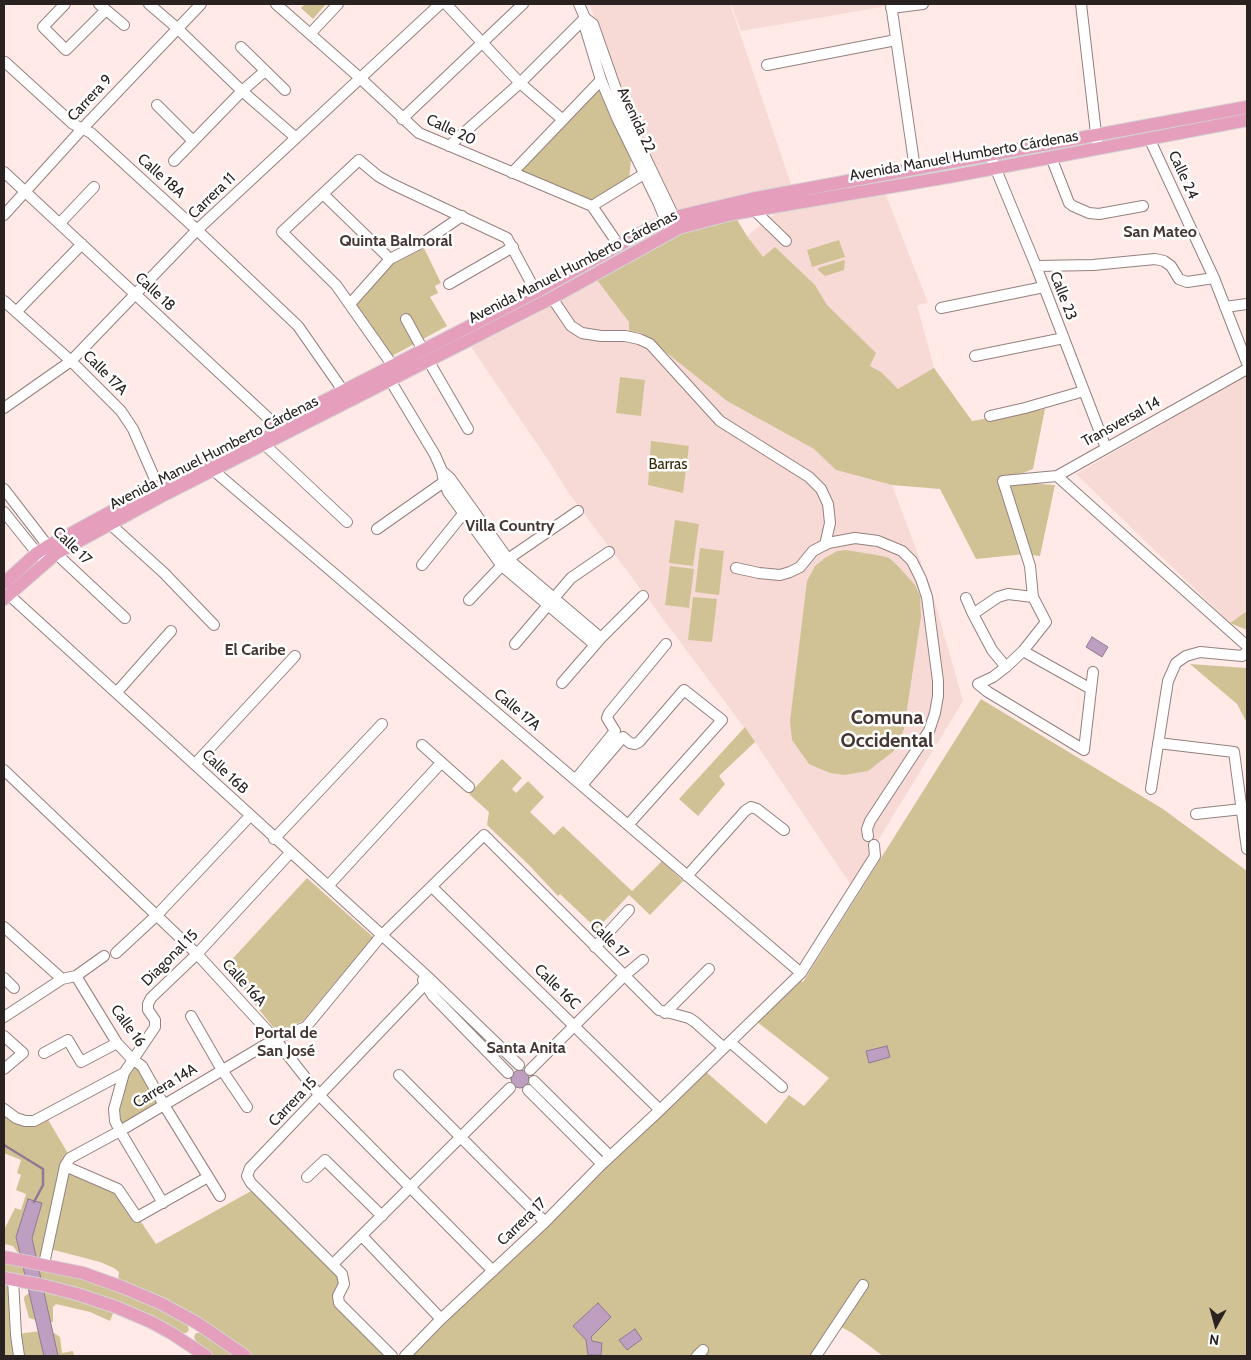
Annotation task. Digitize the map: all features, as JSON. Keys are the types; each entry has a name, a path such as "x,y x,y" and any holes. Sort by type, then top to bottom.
{"main road":[{"name":"Avenida Manuel Humberto Cárdenas","path":"5,592 47,553 158,486 390,380 426,355 618,244 673,224 723,216 752,204 990,155 1247,106"},
{"name":"Avenida Manuel Humberto Cárdenas","path":"752,204 995,168 1247,120"},
{"name":"Avenida Manuel Humberto Cárdenas","path":"47,553 110,524 264,444 280,430 344,392 394,366 426,355 552,298 673,224"},
{"path":"4,1257 83,1273 122,1287 160,1303 197,1324 245,1356"},
{"path":"8,1279 77,1294 116,1307 150,1322 206,1356"},
{"path":"186,1343 197,1324"}],"street":[{"path":"65,4 42,27 66,50 103,7 124,25"},
{"path":"149,4 295,138"},
{"name":"Carrera 9","path":"4,215 82,128 200,4"},
{"name":"Calle 20","path":"276,4 360,78 418,133 592,206"},
{"path":"310,34 338,4"},
{"name":"Carrera 11","path":"4,408 71,360 197,230 440,4"},
{"path":"446,4 520,82 563,120"},
{"path":"402,119 523,4"},
{"name":"Avenida 22","path":"579,4 585,18 584,28 601,80 617,118 644,174 673,224"},
{"path":"915,170 891,6 923,4"},
{"path":"1081,4 1098,148"},
{"path":"449,146 520,82 585,18"},
{"name":"Avenida 22","path":"585,18 593,24 625,115 673,224"},
{"path":"767,65 896,40"},
{"path":"241,46 286,90"},
{"name":"Calle 18A","path":"5,62 73,124 90,133 197,230 298,326 344,392"},
{"path":"174,161 242,91 265,71"},
{"path":"512,173 601,80"},
{"path":"157,106 193,141"},
{"name":"Calle 24","path":"1149,138 1214,278 1247,364"},
{"name":"Calle 23","path":"990,155 1036,266 1106,448"},
{"path":"1051,158 1068,203 1073,206 1089,213 1099,214 1143,206"},
{"path":"394,366 336,285 282,232 359,160 378,176 392,184 507,238 536,292"},
{"name":"Calle 18","path":"4,172 280,430"},
{"path":"618,244 592,206 644,174"},
{"path":"60,223 94,187"},
{"path":"323,194 390,259"},
{"path":"752,204 786,241"},
{"path":"350,304 390,259 427,240 462,216"},
{"path":"16,312 82,244"},
{"path":"449,284 513,247"},
{"path":"1036,266 1093,265 1156,260 1164,261 1171,266 1179,279 1188,282 1214,278"},
{"path":"940,308 1044,288"},
{"path":"552,298 571,326 582,333 601,336 625,336 650,344 720,421 815,483 821,489 828,504 830,523 825,545"},
{"name":"Calle 17A","path":"4,301 71,360 121,410 138,439 158,486"},
{"path":"1225,307 1247,304"},
{"path":"406,319 468,429"},
{"path":"975,356 1064,338"},
{"name":"Transversal 14","path":"1033,596 1030,566 1003,481 1056,476 1247,369"},
{"path":"390,380 436,455 445,477 448,492 466,510 505,563 598,642"},
{"path":"990,416 1084,391"},
{"path":"264,444 348,522"},
{"name":"Calle 17A","path":"213,470 801,973"},
{"path":"1056,476 1247,646"},
{"path":"377,529 445,477"},
{"name":"Calle 17","path":"4,489 47,553"},
{"path":"422,565 466,510"},
{"name":"Calle 17","path":"4,512 47,553 126,618"},
{"path":"469,600 505,563 527,545 578,512"},
{"path":"830,523 844,540"},
{"path":"110,524 164,573 214,625"},
{"path":"736,568 780,575 800,567 813,551 825,545 855,538 878,541 902,551 912,561 921,579 927,597 938,681 935,713 929,731 870,821 867,829 868,836"},
{"path":"515,644 571,578 609,552"},
{"name":"Calle 16B","path":"5,592 117,692 420,972 433,996 508,1073"},
{"path":"973,614 998,597 1008,594 1033,596 1046,622 1024,651 993,677 978,684 988,692 1084,750 1093,672"},
{"path":"562,683 598,642 643,596"},
{"path":"966,598 992,650 1006,667"},
{"path":"117,692 171,631"},
{"path":"579,782 615,730 608,722 608,713 666,644"},
{"path":"1024,651 1091,689"},
{"path":"1151,789 1168,681 1176,663 1186,656 1200,652 1242,656 1247,652"},
{"path":"195,764 295,656"},
{"path":"579,782 623,737 630,743 635,744 638,742 684,690 722,720 628,825"},
{"path":"274,838 382,724"},
{"path":"1158,743 1234,752 1247,849"},
{"path":"422,746 469,787"},
{"path":"328,886 441,763"},
{"name":"Calle 16A","path":"4,770 197,954 275,1039 320,1096 494,1270"},
{"path":"687,876 745,811 751,808 757,809 784,830"},
{"path":"1196,814 1242,810"},
{"path":"116,953 157,915 250,816"},
{"name":"Calle 17","path":"484,835 659,1010 689,1018 782,1087"},
{"name":"Carrera 14A","path":"68,1162 275,1039 306,1027 381,936 484,835"},
{"name":"Carrera 17","path":"404,1356 440,1319 494,1270 801,973 875,856 874,845"},
{"name":"Diagonal 15","path":"163,1203 120,1131 114,1109 124,1073 155,1027 155,1020 148,1010 148,1004 151,998 197,954 290,853"},
{"name":"Calle 16C","path":"432,887 660,1110"},
{"path":"595,947 629,910"},
{"path":"4,927 62,980"},
{"path":"4,1017 62,980 76,976 104,956"},
{"path":"530,1070 624,976 643,960"},
{"path":"665,1013 709,969"},
{"name":"Calle 16","path":"76,976 117,1043 132,1059 142,1066 220,1196"},
{"path":"4,978 14,988"},
{"name":"Calle 16B","path":"427,982 519,1065"},
{"name":"Carrera 15","path":"332,1264 251,1183 247,1176 250,1168 427,982"},
{"path":"191,1016 222,1070 247,1107"},
{"path":"4,1036 23,1053 4,1069"},
{"path":"44,1053 68,1040 81,1062 117,1043"},
{"path":"534,1080 528,1090 518,1092 510,1088 506,1080 508,1073 513,1067 519,1065 530,1070 534,1080 610,1156"},
{"path":"4,1109 16,1118 34,1121 124,1073"},
{"path":"399,1075 544,1222"},
{"path":"392,1356 339,1303 338,1296 343,1287 344,1280 342,1274 332,1264 510,1088"},
{"path":"528,1090 602,1164"},
{"path":"307,1177 325,1160 382,1216"},
{"path":"44,1264 68,1162 118,1189 137,1217 208,1177"},
{"path":"362,1236 440,1319"},
{"path":"8,1279 19,1356"},
{"path":"816,1356 863,1285"}],"shaded area":[{"path":"730,4 792,187 676,213 627,104 590,5"},
{"path":"731,4 887,4 888,6 741,31"},
{"path":"886,195 928,303 917,305 934,368 950,391 847,423 765,260 747,236 776,213"},
{"path":"597,280 710,388 727,401 814,449 836,470 892,485 932,592 963,701 851,885 755,742 568,492 471,347 537,314"},
{"path":"1247,375 1247,611 1230,623 1076,474"},
{"path":"1092,637 1108,647 1102,657 1086,647"},
{"path":"887,1046 890,1057 869,1063 866,1051"},
{"path":"520,1070 526,1073 529,1079 526,1085 520,1088 514,1085 511,1079 514,1073"},
{"path":"28,1199 42,1203 32,1238 58,1356 44,1356 16,1237"},
{"path":"598,1303 611,1317 591,1337 592,1341 602,1343 601,1355 588,1355 586,1340 573,1326"},
{"path":"635,1329 642,1339 627,1350 619,1340"}],"green space":[{"path":"305,4 326,4 313,19 301,8"},
{"path":"598,87 631,160 629,180 592,202 517,172"},
{"path":"736,218 763,257 775,247 815,285 827,305 876,353 870,366 881,372 898,389 934,368 972,421 1045,409 1033,469 1008,479 1009,482 1055,485 1040,556 1025,554 976,559 940,489 892,485 836,470 814,449 727,401 642,333 629,331 629,322 597,280 672,236"},
{"path":"839,240 845,257 812,267 807,250"},
{"path":"424,248 441,283 435,286 438,293 430,297 447,326 392,356 356,304 389,266"},
{"path":"844,260 844,270 825,276 818,270 818,268"},
{"path":"620,377 645,380 641,416 616,413"},
{"name":"Barras","path":"651,441 689,446 683,493 648,485"},
{"path":"675,520 699,524 693,566 669,563"},
{"path":"700,548 724,551 719,595 695,592"},
{"path":"846,550 889,558 897,565 915,585 920,596 921,617 904,729 894,751 868,771 844,775 830,773 809,764 792,740 790,721 807,581 815,566 825,558 837,551"},
{"path":"670,566 694,569 689,608 665,605"},
{"path":"693,597 717,599 712,642 688,640"},
{"path":"1247,611 1247,630 1230,623"},
{"path":"1190,664 1247,668 1247,723 1237,704"},
{"path":"981,699 1163,809 1247,871 1247,1356 883,1356 852,1333 834,1323 812,1356 409,1356 705,1071 766,1124 789,1095 804,1106 829,1078 756,1021 799,980 803,982"},
{"path":"745,727 755,742 719,776 725,784 698,816 679,799"},
{"path":"502,759 522,778 512,789 516,793 528,781 544,797 530,812 554,835 563,826 632,891 662,861 683,881 650,915 629,895 597,929 560,894 558,896 487,825 489,812 469,794"},
{"path":"307,878 373,937 303,1021 277,1032 225,967"},
{"path":"133,1062 141,1067 161,1104 121,1128 116,1108"},
{"path":"4,1113 14,1120 47,1118 69,1155 41,1259 17,1252 13,1246 4,1244 4,1230 15,1208 21,1210 26,1194 16,1190 21,1175 17,1173 21,1160 4,1153"},
{"path":"68,1171 116,1191 156,1244 253,1190 339,1276 340,1282 335,1292 387,1356 253,1356 118,1280 119,1272 114,1268 100,1262 50,1249"},
{"path":"4,1262 24,1265 26,1276 4,1273"},
{"path":"38,1268 81,1278 116,1289 158,1308 187,1324 189,1330 186,1333 182,1333 41,1279"},
{"path":"4,1283 10,1284 17,1356 4,1356"},
{"path":"30,1292 48,1292 114,1311 110,1321 90,1312 56,1304 53,1307 53,1322 36,1320 29,1318 24,1300 24,1297"},
{"path":"41,1331 54,1333 60,1337 62,1353 73,1351 74,1356 22,1356 18,1336 24,1333"},
{"path":"196,1333 201,1333 237,1356 215,1356 197,1344 194,1337"}],"waterway":[{"path":"4,1145 43,1169 43,1185 34,1202"}],"district":[{"name":"San Mateo","path":"1160,232"},
{"name":"Quinta Balmoral","path":"396,241"},
{"name":"Villa Country","path":"510,526"},
{"name":"El Caribe","path":"255,650"},
{"name":"Comuna Occidental","path":"887,730"},
{"name":"Portal de San José","path":"286,1042"},
{"name":"Santa Anita","path":"526,1048"}]}
